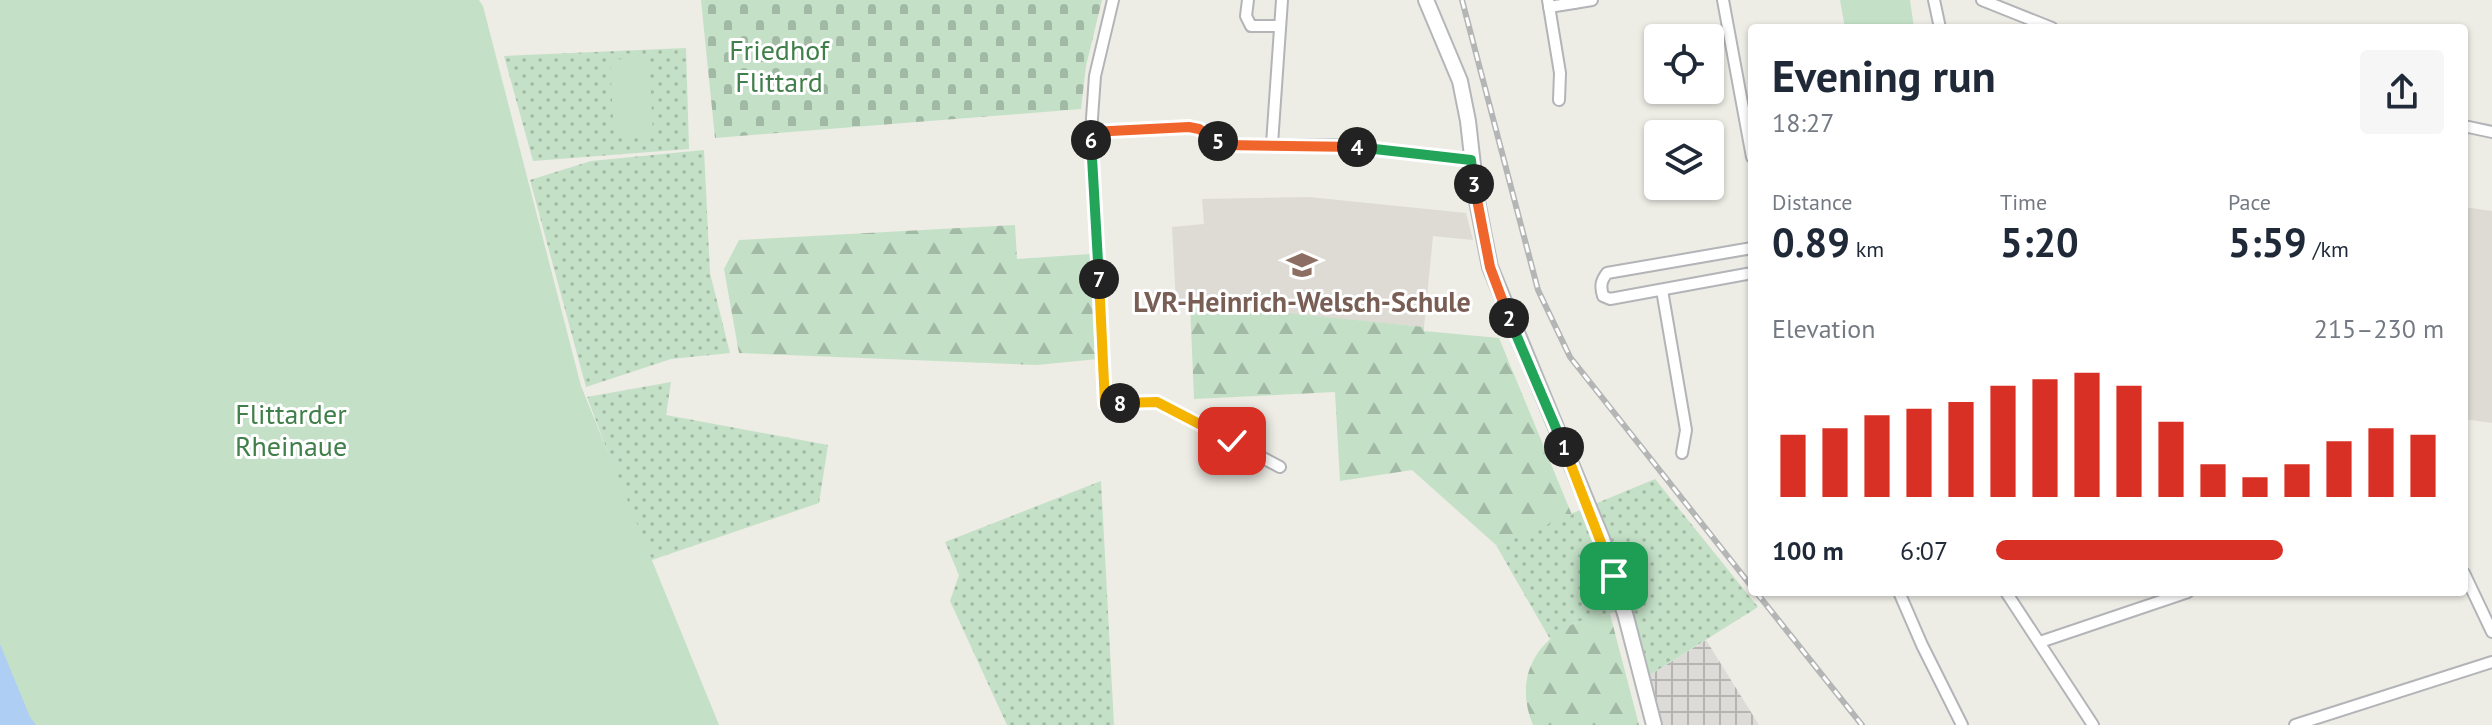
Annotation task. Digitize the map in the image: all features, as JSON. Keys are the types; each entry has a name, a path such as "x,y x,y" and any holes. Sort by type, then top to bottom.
{"street":[{"path":"1113,0 1095,76 1091,114 1105,404 1157,402 1280,467"},
{"path":"1248,0 1246,16 1251,26 1280,26"},
{"path":"1272,144 1282,0"},
{"path":"1426,0 1460,81 1490,267 1602,539 1654,725"},
{"path":"1559,100 1560,73 1549,4 1592,0"},
{"path":"1723,0 1748,135"},
{"path":"1934,0 1939,24"},
{"path":"1982,0 2042,24"},
{"path":"1091,132 1189,127 1199,129 1224,145 1334,145 1471,160"},
{"path":"2468,127 2492,132"},
{"path":"1748,249 1607,273 1601,288 1603,296 1610,299 1748,274"},
{"path":"1662,290 1686,430 1682,453"},
{"path":"2468,581 2492,632"},
{"path":"1901,596 1962,725"},
{"path":"2009,596 2093,725"},
{"path":"2040,642 2176,596"},
{"path":"2295,725 2492,662"}],"shaded area":[{"name":"LVR-Heinrich-Welsch-Schule","path":"1309,197 1466,213 1473,240 1433,236 1424,327 1176,303 1172,227 1204,224 1202,199"},
{"path":"2468,208 2492,211 2492,423 2468,420"},
{"path":"1706,640 1759,725 1659,725 1645,678"}],"green space":[{"name":"Flittarder Rheinaue","path":"0,0 479,0 581,386 719,725 0,725"},
{"name":"Friedhof Flittard","path":"701,0 1102,0 1086,66 1081,109 715,138"},
{"path":"1840,0 1910,0 1913,24 1844,24"},
{"path":"686,48 689,149 533,161 504,56"},
{"path":"649,57 653,134 614,137 610,60"},
{"path":"704,150 710,273 730,353 671,359 586,387 530,180 591,161"},
{"path":"1015,225 1017,259 1090,254 1098,359 1037,365 739,353 724,269 739,240"},
{"path":"1190,303 1424,327 1424,331 1499,338 1572,515 1496,545 1412,470 1340,481 1335,392 1194,399"},
{"path":"671,382 666,415 828,445 819,503 649,561 587,397"},
{"path":"1655,479 1758,607 1645,678 1627,609 1574,623 1550,639 1496,545"},
{"path":"1101,481 1114,725 1007,725 950,601 959,575 945,542"},
{"path":"1610,614 1639,725 1533,725 1526,694 1527,679 1538,653 1559,632 1573,624"}],"water":[{"path":"0,644 30,717 36,725 0,725"}],"railway":[{"path":"1462,0 1538,290 1570,357 1748,582"},
{"path":"1759,596 1862,725"}],"place":[{"name":"LVR-Heinrich-Welsch-Schule","path":"1302,265"}],"route":[{"path":"1232,441 1157,402 1105,404 1091,132 1189,127 1199,129 1224,145 1334,145 1471,160 1490,267 1602,539 1614,576"}]}
